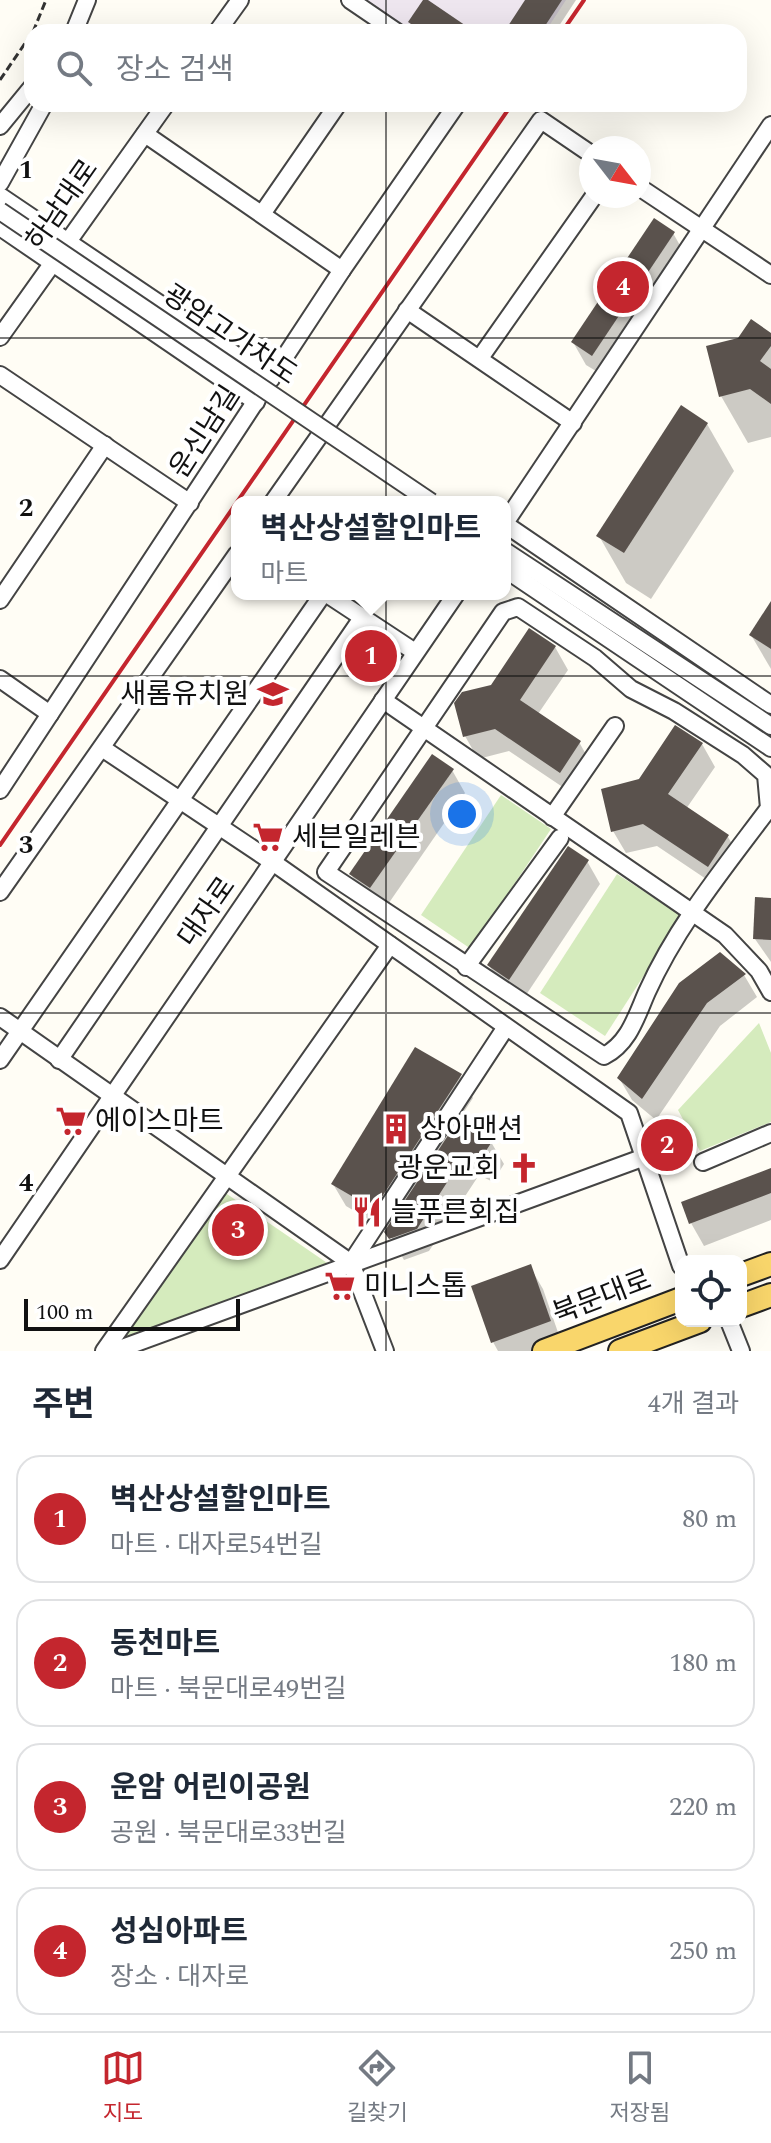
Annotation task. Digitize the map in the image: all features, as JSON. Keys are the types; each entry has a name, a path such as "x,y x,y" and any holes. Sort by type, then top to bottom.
{"main road":[{"path":"747,1273 771,1264"},
{"path":"747,1304 771,1295"},
{"name":"북문대로","path":"544,1351 675,1301"},
{"name":"북문대로","path":"620,1351 684,1327"}],"street":[{"path":"77,24 87,0"},
{"path":"223,24 240,0"},
{"path":"350,0 383,24"},
{"path":"0,126 24,97"},
{"path":"0,183 40,112"},
{"name":"하남대로","path":"0,337 160,112"},
{"path":"262,214 332,112"},
{"name":"운신남길","path":"0,790 342,270 451,112"},
{"path":"277,496 541,120 579,146"},
{"path":"511,515 771,125"},
{"path":"145,134 342,270"},
{"path":"651,195 771,275"},
{"path":"0,196 271,379"},
{"path":"480,358 585,208"},
{"name":"광암고가차도","path":"0,211 422,496"},
{"path":"0,227 256,402"},
{"path":"407,310 573,423"},
{"path":"0,375 190,503"},
{"path":"0,600 105,445"},
{"path":"511,528 771,705"},
{"path":"511,555 767,724"},
{"path":"0,892 231,563"},
{"path":"511,573 771,748"},
{"path":"0,1060 321,600"},
{"path":"334,600 415,652"},
{"name":"대자로","path":"0,1260 452,600"},
{"path":"518,607 595,658 631,689 674,711 743,755 766,775 769,808 692,911 655,974 629,1034 617,1050 604,1056 326,872 503,612 518,607"},
{"path":"59,1060 362,618"},
{"path":"0,679 50,714"},
{"path":"383,700 725,935 759,971 771,992"},
{"path":"552,817 615,726"},
{"path":"102,748 274,863 629,1113 677,1255"},
{"path":"466,967 560,838"},
{"path":"104,1351 390,945"},
{"path":"0,1017 351,1263 385,1351"},
{"path":"351,1263 506,1027"},
{"path":"703,1162 771,1133"},
{"path":"114,1351 642,1158"},
{"path":"731,1327 741,1351"}],"path":[{"path":"36,24 46,0"},
{"path":"0,80 24,45"}],"shaded area":[{"path":"363,0 566,0 550,24 400,24"}],"green space":[{"path":"501,795 551,829 471,949 421,915"},
{"path":"617,874 682,916 605,1036 540,993"},
{"path":"759,1023 771,1053 771,1122 700,1151 678,1110"},
{"path":"224,1192 333,1267 120,1341"}],"building":[{"path":"423,0 428,0 463,24 411,24 408,22"},
{"path":"525,0 562,0 546,24 509,24"},
{"path":"654,218 675,232 592,356 571,342"},
{"path":"751,319 771,333 771,346 760,361 771,369 771,404 750,389 719,397 706,346 738,338"},
{"path":"681,405 708,423 624,553 596,536"},
{"path":"771,601 771,649 749,635"},
{"path":"529,628 556,646 520,700 581,741 560,773 495,729 463,737 454,703 462,692 491,685"},
{"path":"675,725 703,743 668,794 729,835 708,867 643,824 611,832 601,789 639,779"},
{"path":"432,754 454,769 370,888 349,874"},
{"path":"568,846 589,860 509,980 487,965"},
{"path":"755,897 771,898 771,940 753,939"},
{"path":"720,952 746,974 707,1003 642,1099 617,1078 679,983"},
{"name":"상아맨션","path":"415,1047 462,1074 374,1209 331,1184"},
{"path":"459,1119 493,1140 480,1160 466,1153 417,1229 389,1239 384,1232"},
{"path":"771,1168 771,1193 689,1224 681,1202"},
{"path":"531,1264 551,1321 491,1343 471,1286"}],"railway":[{"path":"568,24 584,0"},
{"path":"241,496 506,112"},
{"path":"0,845 231,511"}],"place":[{"name":"성심아파트","path":"623,287"},
{"name":"벽산상설할인마트","path":"371,656"},
{"name":"새롬유치원","path":"273,694"},
{"name":"세븐일레븐","path":"268,837"},
{"name":"에이스마트","path":"71,1121"},
{"name":"상아맨션","path":"396,1129"},
{"name":"동천마트","path":"667,1145"},
{"name":"광운교회","path":"524,1168"},
{"name":"늘푸른회집","path":"367,1212"},
{"name":"운암 어린이공원","path":"238,1230"},
{"name":"미니스톱","path":"340,1286"}]}
